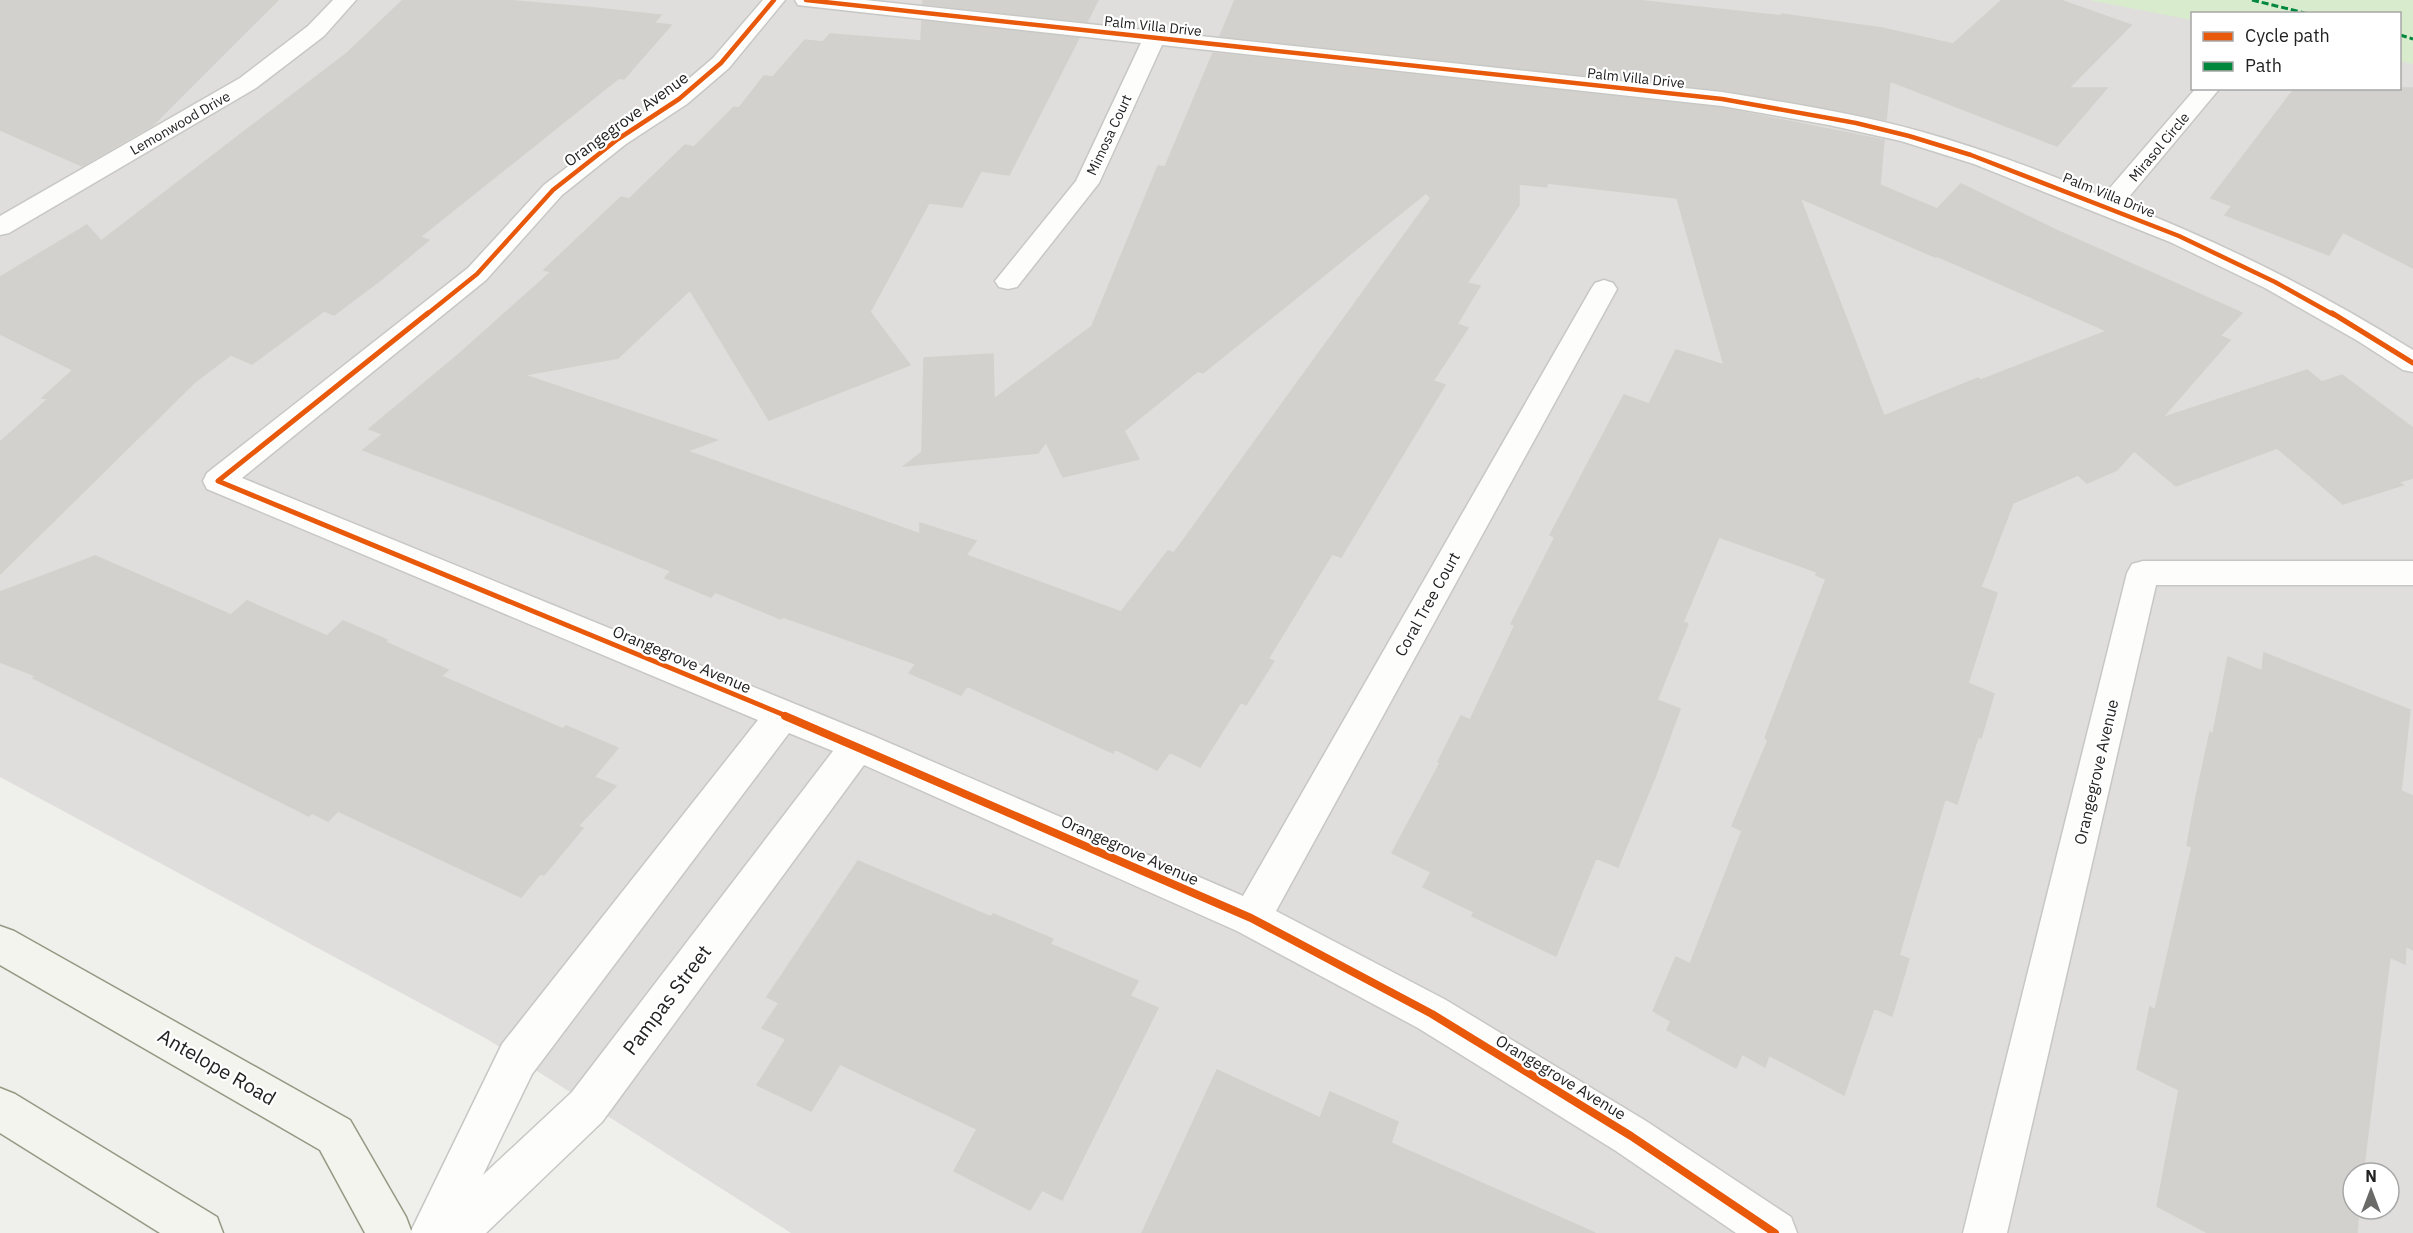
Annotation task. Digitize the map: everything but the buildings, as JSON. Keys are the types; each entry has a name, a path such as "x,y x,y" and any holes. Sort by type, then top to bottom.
{"street":[{"name":"Lemonwood Drive","path":"0,227 248,83 316,31 345,0"},
{"name":"Orangegrove Avenue","path":"774,0 721,63 678,99 618,139 553,190 477,274 218,481 858,746 1251,918 1442,1020 1631,1136 1775,1233"},
{"name":"Palm Villa Drive","path":"806,0 1722,99 1822,116 1935,143 2109,206 2276,281 2370,334 2413,363"},
{"name":"Mimosa Court","path":"1008,281 1087,183 1154,38"},
{"name":"Mirasol Circle","path":"2109,206 2207,90"},
{"name":"Coral Tree Court","path":"1251,918 1604,290"},
{"name":"Orangegrove Avenue","path":"1985,1233 2143,573 2413,573"},
{"path":"432,1233 518,1059 782,716"},
{"name":"Pampas Street","path":"454,1233 587,1107 858,746"},
{"name":"Antelope Road","path":"0,944 335,1135 390,1233"},
{"path":"0,1110 201,1233"}],"shaded area":[{"path":"0,0 2144,0 2191,14 2191,90 2401,90 2401,50 2413,53 2413,1233 791,1233 487,1039 0,777"}],"green space":[{"path":"2089,0 2413,0 2413,64 2401,61 2401,12 2191,12 2191,20"}],"marked path":[{"path":"2252,0 2301,12"},
{"path":"2401,35 2413,39"}],"cycle path":[{"path":"774,0 721,63 679,99 618,139 553,190 477,274 218,481 858,746 1251,918 1432,1014 1631,1136 1775,1233"},
{"path":"806,0 1722,99 1883,129 1971,155 2179,236 2322,307 2413,363"}]}
